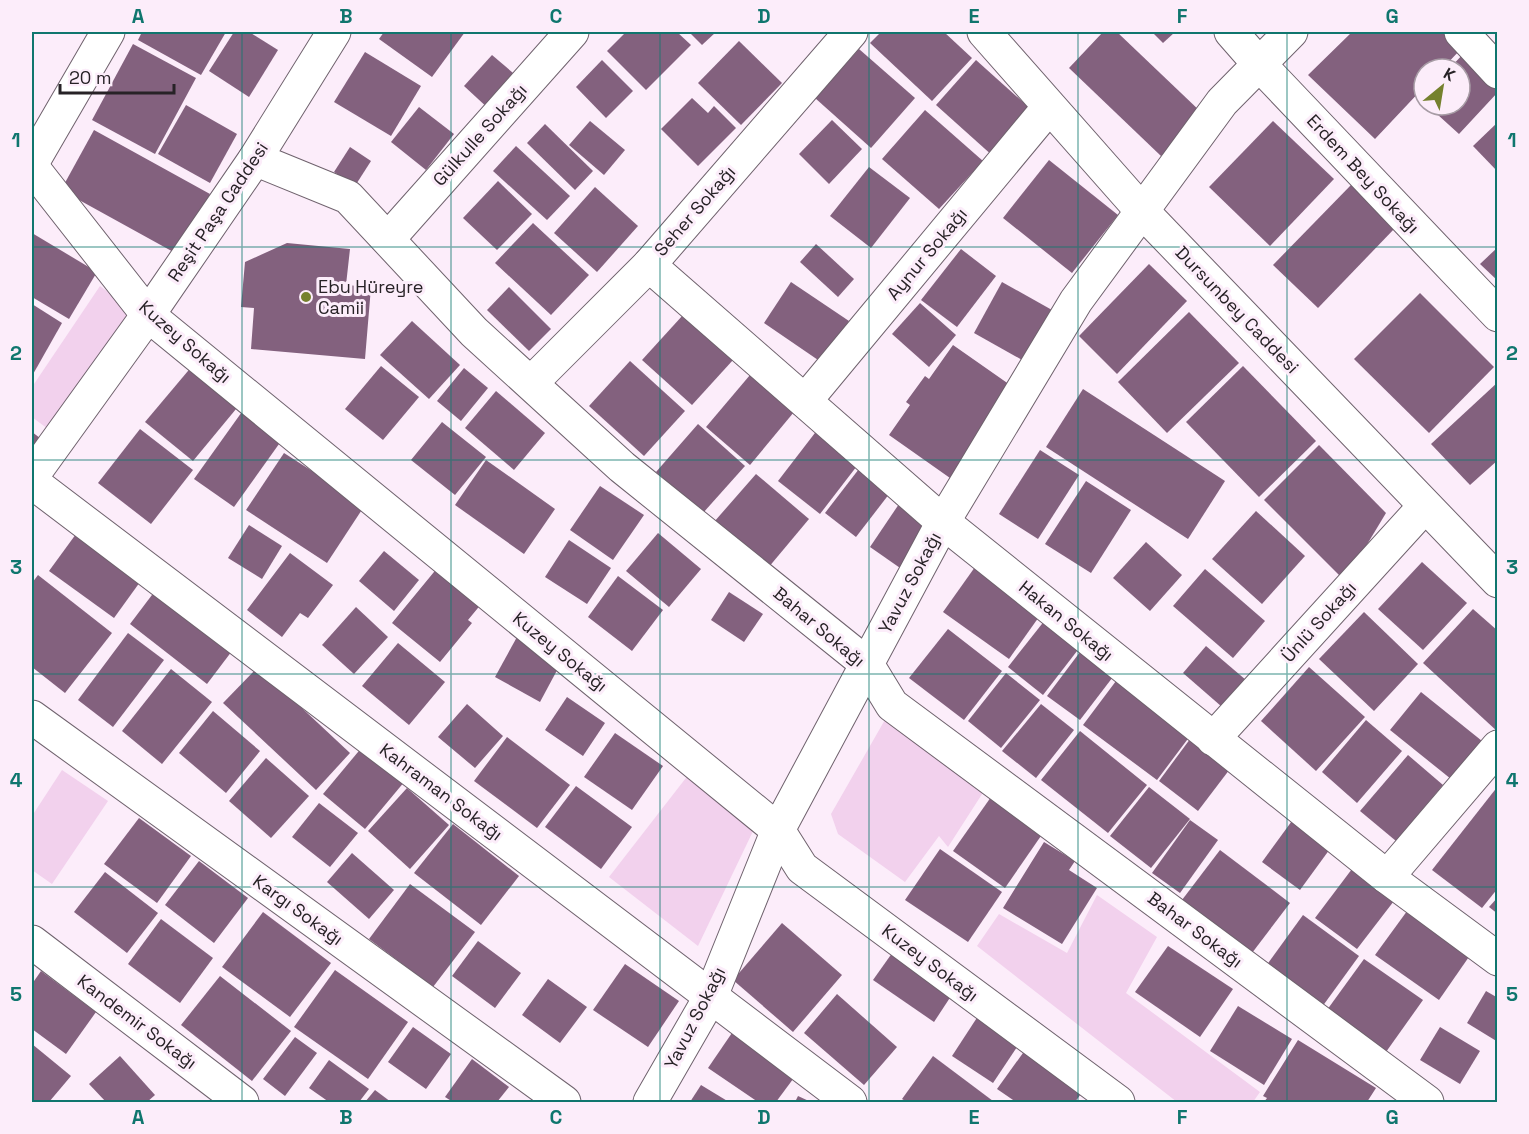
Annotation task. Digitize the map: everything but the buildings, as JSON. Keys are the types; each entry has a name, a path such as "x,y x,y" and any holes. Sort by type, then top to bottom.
{"street":[{"path":"32,165 108,32"},
{"name":"Reşit Paşa Caddesi","path":"32,476 148,315 255,159 334,32"},
{"name":"Gülkulle Sokağı","path":"388,239 572,32"},
{"name":"Seher Sokağı","path":"531,383 649,265 851,32"},
{"name":"Dursunbey Caddesi","path":"984,32 1142,211 1497,581"},
{"name":"Erdem Bey Sokağı","path":"1231,32 1497,315"},
{"name":"Yavuz Sokağı","path":"650,1102 711,996 778,830 943,522 1076,301 1222,102 1291,32"},
{"path":"1461,32 1497,72"},
{"name":"Aynur Sokağı","path":"805,401 1049,106"},
{"name":"Bahar Sokağı","path":"255,159 348,197 474,332 622,467 867,664 892,705 1427,1102"},
{"name":"Kuzey Sokağı","path":"32,165 148,315 778,830 802,868 1118,1102"},
{"name":"Hakan Sokağı","path":"649,265 943,522 1387,877 1497,959"},
{"name":"Kahraman Sokağı","path":"32,482 850,1102"},
{"name":"Ünlü Sokağı","path":"1214,739 1425,506"},
{"name":"Kargı Sokağı","path":"32,717 564,1102"},
{"path":"1387,877 1497,747"},
{"name":"Kandemir Sokağı","path":"32,942 242,1102"}],"shaded area":[{"path":"100,286 133,311 52,432 32,417 32,387"},
{"path":"886,718 984,791 948,847 939,836 905,882 838,834 831,814"},
{"path":"62,770 108,801 52,884 32,870 32,816"},
{"path":"689,774 755,827 698,946 609,877"},
{"path":"1097,895 1157,937 1126,993 1260,1092 1253,1102 1177,1102 977,946 999,914 1067,953"}],"place":[{"name":"Ebu Hüreyre Camii","path":"306,297"}]}
